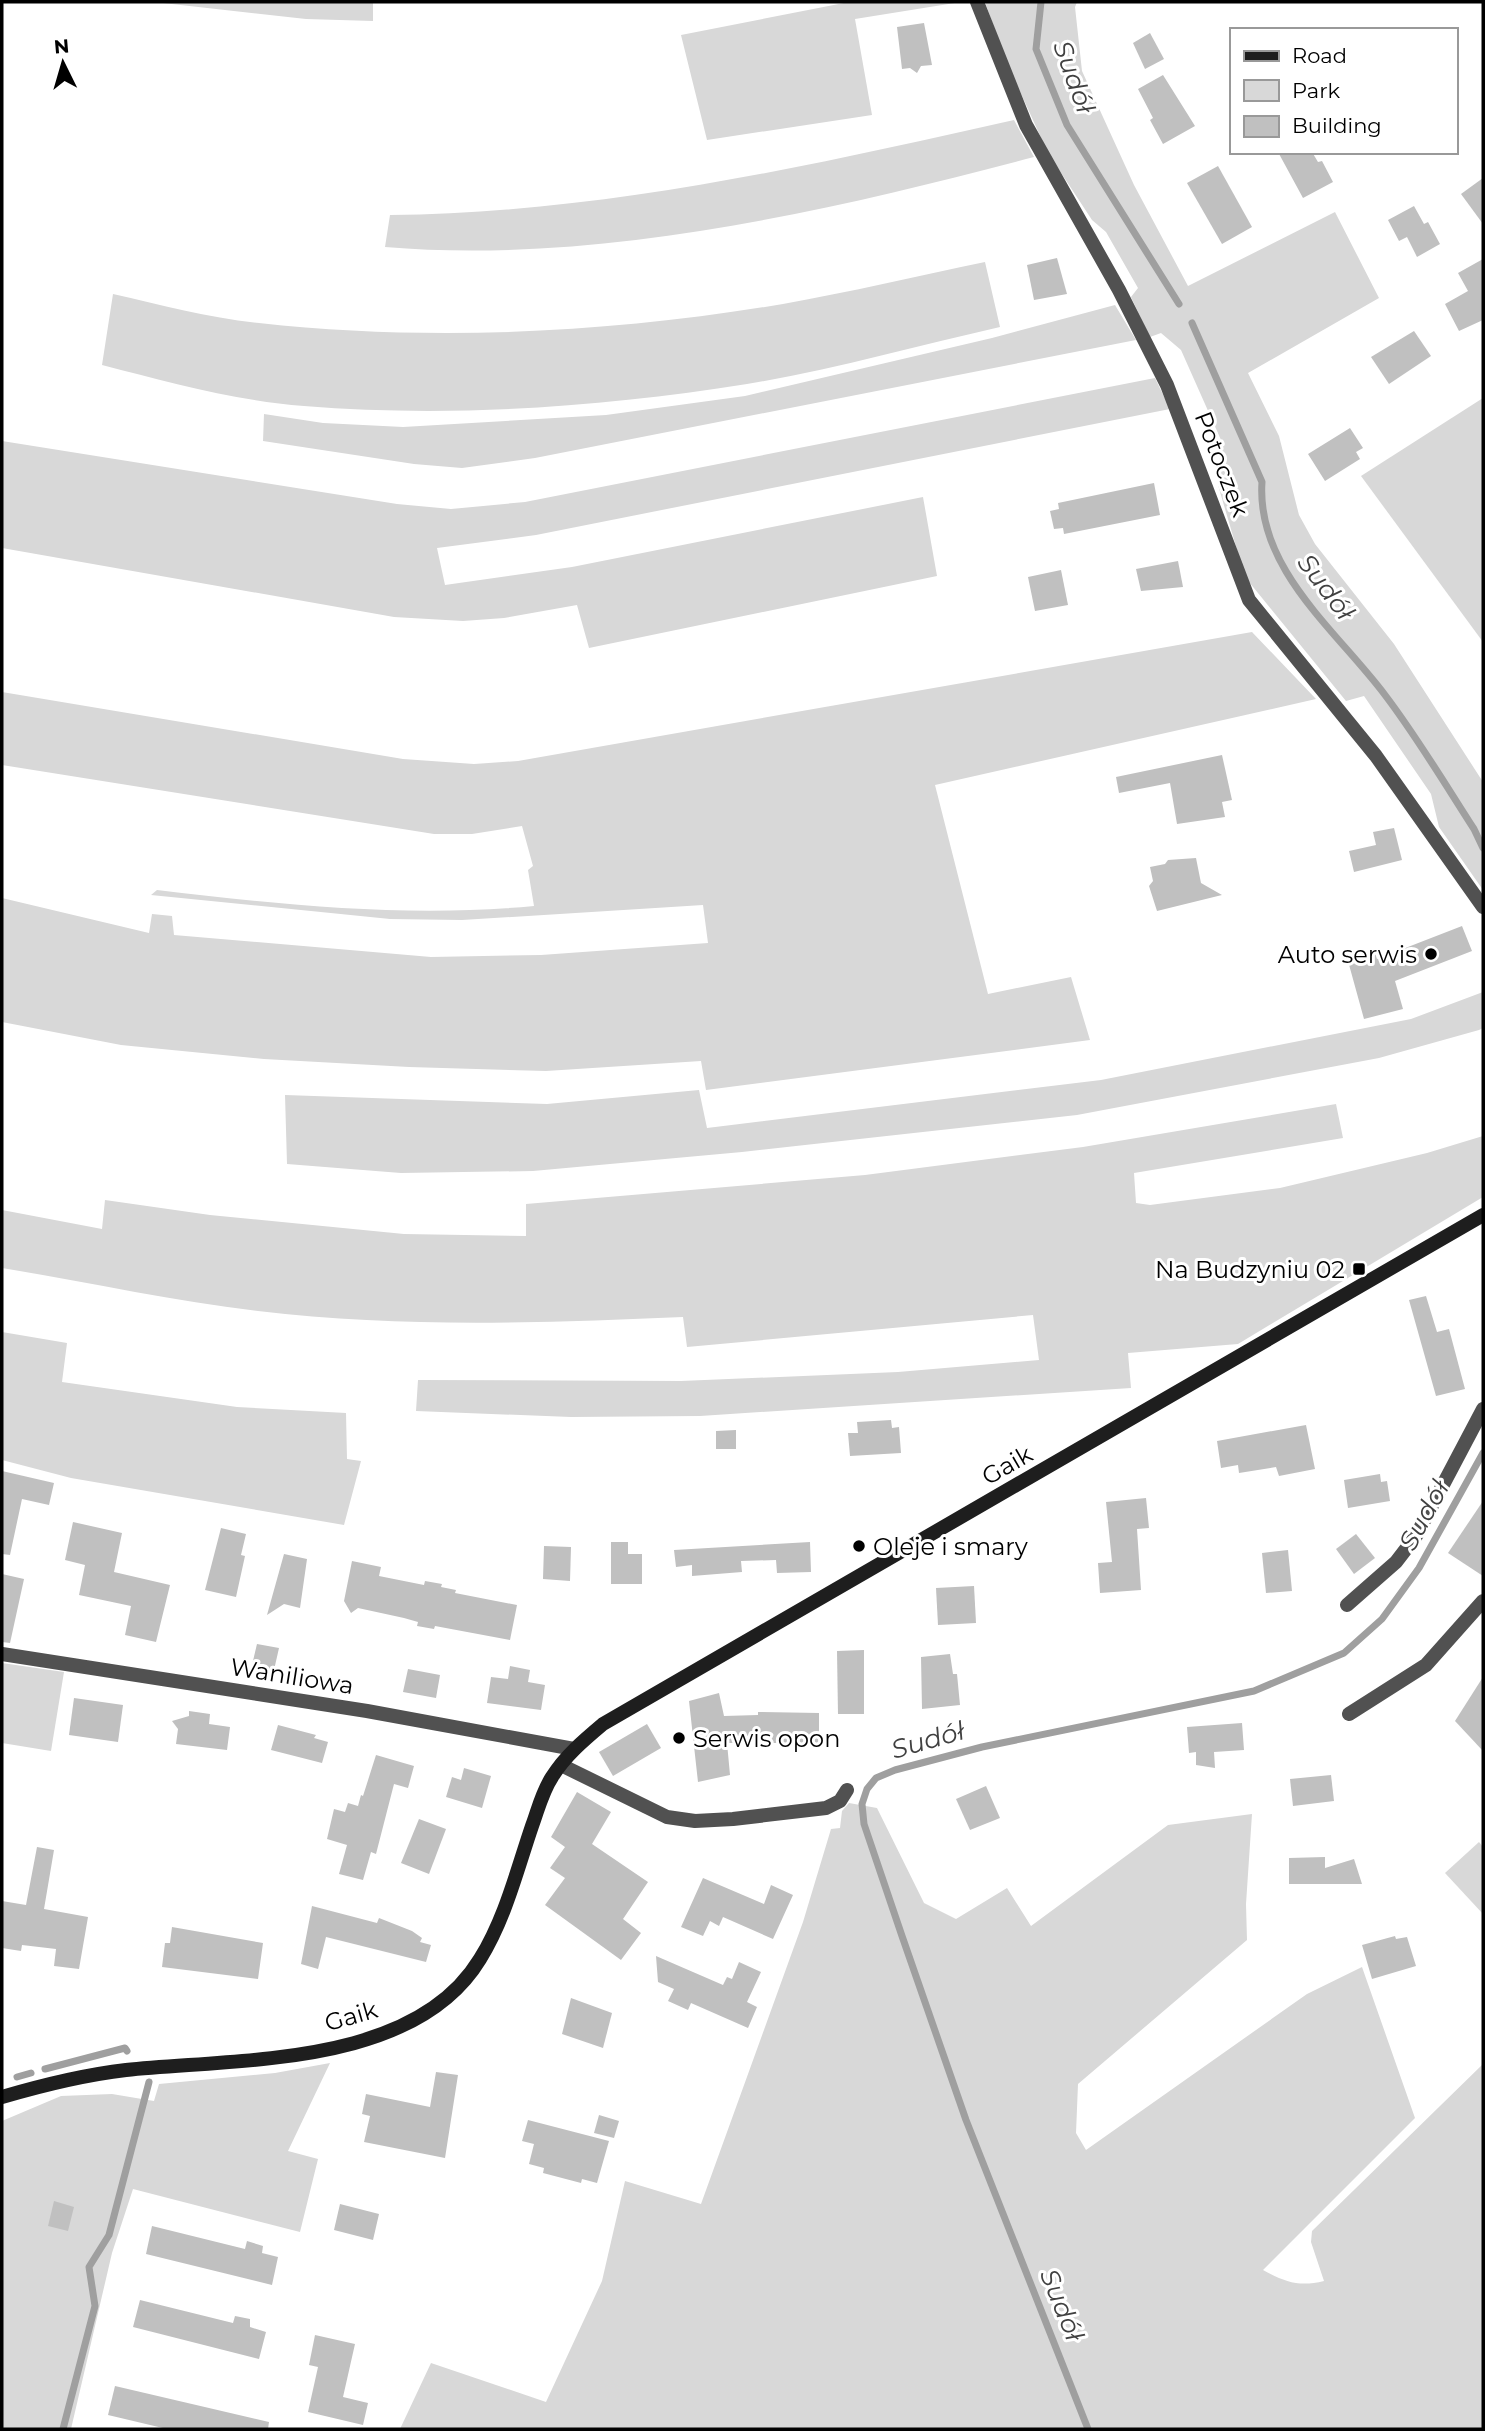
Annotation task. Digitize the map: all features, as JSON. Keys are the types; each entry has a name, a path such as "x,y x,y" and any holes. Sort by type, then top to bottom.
{"street":[{"name":"Potoczek","path":"977,2 1026,125 1119,289 1167,384 1249,600 1376,756 1483,907"},
{"name":"Gaik","path":"2,2097 57,2081 124,2070 280,2056 338,2046 371,2037 433,2009 464,1982 481,1958 497,1925 543,1794 574,1749 603,1724 1483,1215"},
{"path":"1347,1605 1396,1562 1416,1536 1483,1409"},
{"path":"1349,1714 1426,1665 1483,1601"},
{"name":"Waniliowa","path":"2,1654 367,1711 574,1749"},
{"path":"561,1765 667,1817 695,1821 826,1808 840,1801 847,1790"}],"green space":[{"path":"154,2 373,2 373,21 306,19"},
{"path":"849,2 961,2 855,19 872,115 707,140 681,35"},
{"path":"985,2 1077,2 1075,7 1082,71 1134,185 1188,286 1335,212 1379,298 1248,373 1279,436 1299,515 1315,544 1394,644 1483,782 1483,890 1439,827 1431,794 1364,696 1346,701 1245,577 1218,485 1221,440 1181,350 1161,333 1150,337 1131,297 1138,288 1106,232 1092,220 1048,153 1007,63"},
{"path":"1014,120 1034,157 795,214 630,241 547,248 465,251 385,247 390,215 547,206 626,196 782,170"},
{"path":"985,262 1000,327 779,378 637,399 471,410 415,411 304,406 228,395 102,365 113,294 204,315 259,323 390,332 521,332 718,314 783,304"},
{"path":"1115,305 1136,340 535,458 462,468 414,464 263,441 264,414 323,423 403,427 606,415 745,396 992,338"},
{"path":"1155,378 1170,409 536,535 437,548 445,585 572,567 923,497 937,576 589,648 577,605 504,618 463,621 394,617 2,548 2,441 397,504 451,509 525,502"},
{"path":"1483,398 1483,642 1361,476"},
{"path":"1252,632 1316,699 935,785 988,994 1071,977 1090,1040 706,1090 701,1061 546,1071 264,1059 121,1045 2,1022 2,898 149,933 152,914 172,916 174,935 431,957 541,955 708,943 703,905 462,920 390,919 151,895 157,890 298,905 392,910 439,911 534,906 528,870 533,866 522,826 472,834 434,834 2,765 2,692 403,759 474,764 518,761"},
{"path":"1483,992 1483,1028 1479,1030 1379,1058 1077,1115 742,1152 533,1171 401,1173 287,1164 285,1095 547,1104 699,1090 707,1128 1101,1080 1411,1019"},
{"path":"1336,1104 1343,1138 1134,1173 1136,1203 1150,1205 1280,1188 1427,1153 1483,1136 1483,1197 1238,1344 1128,1353 1131,1388 700,1416 571,1417 416,1411 418,1380 681,1381 898,1372 1039,1360 1033,1315 687,1347 683,1317 471,1323 364,1320 258,1311 194,1302 2,1268 2,1210 102,1229 105,1200 210,1215 404,1234 526,1236 526,1204 865,1175 1083,1147"},
{"path":"2,1332 67,1343 62,1382 237,1407 346,1413 347,1459 361,1461 344,1525 71,1478 2,1460"},
{"path":"2,1663 64,1672 51,1751 2,1743"},
{"path":"849,1803 877,1808 924,1903 956,1919 1007,1888 1031,1926 1168,1825 1252,1814 1246,1904 1247,1940 1078,2084 1076,2133 1086,2150 1307,1994 1362,1967 1415,2118 1263,2270 1292,2282 1324,2281 1311,2242 1312,2231 1483,2064 1483,2429 400,2429 431,2363 546,2402 602,2281 625,2181 701,2204 803,1922 831,1829 840,1828 842,1811"},
{"path":"1479,1842 1483,1847 1483,1914 1445,1873"},
{"path":"330,2063 288,2151 318,2159 300,2232 133,2189 112,2253 71,2429 2,2429 2,2121 61,2096 112,2094 154,2101 159,2084 275,2073"}],"building":[{"path":"924,23 932,65 921,66 917,73 910,68 902,69 897,27"},
{"path":"1150,33 1164,59 1145,69 1133,43"},
{"path":"1163,75 1195,126 1163,144 1138,89"},
{"path":"1279,154 1313,154 1318,162 1322,161 1333,182 1303,198"},
{"path":"1218,166 1252,227 1222,244 1187,183"},
{"path":"1483,178 1483,224 1461,194"},
{"path":"1414,206 1424,224 1428,222 1440,244 1417,257 1407,237 1399,241 1388,220"},
{"path":"1057,258 1067,294 1034,300 1027,265"},
{"path":"1483,259 1483,320 1459,331 1445,304 1468,291 1458,273"},
{"path":"1414,331 1431,356 1389,384 1371,357"},
{"path":"1350,428 1363,448 1356,452 1360,459 1325,481 1308,454"},
{"path":"1154,483 1160,515 1064,534 1063,528 1054,529 1050,511 1059,509 1058,503"},
{"path":"1178,561 1183,587 1141,591 1136,569"},
{"path":"1061,570 1068,605 1035,611 1028,577"},
{"path":"1222,755 1232,800 1222,802 1225,817 1177,824 1170,783 1119,793 1116,777"},
{"path":"1394,828 1402,860 1354,872 1349,851 1376,845 1373,832"},
{"path":"1196,858 1201,883 1222,895 1157,911 1149,886 1153,881 1150,867 1165,864 1168,860"},
{"path":"1462,926 1472,951 1395,981 1403,1009 1364,1019 1348,961 1375,953 1377,959"},
{"path":"1426,1296 1437,1332 1449,1329 1465,1389 1436,1396 1409,1300"},
{"path":"891,1420 892,1428 899,1427 901,1453 850,1456 848,1433 858,1433 857,1422"},
{"path":"1306,1425 1315,1469 1279,1476 1276,1467 1239,1473 1238,1465 1221,1468 1217,1441"},
{"path":"736,1430 736,1449 716,1449 716,1431"},
{"path":"2,1471 54,1483 49,1505 22,1499 10,1555 2,1554"},
{"path":"1380,1474 1381,1482 1387,1481 1390,1501 1348,1508 1344,1480"},
{"path":"1146,1498 1149,1528 1137,1529 1141,1590 1100,1593 1098,1563 1112,1562 1106,1502"},
{"path":"1483,1501 1483,1576 1448,1553"},
{"path":"73,1522 122,1533 114,1572 170,1585 156,1642 125,1635 131,1606 79,1595 85,1565 65,1560"},
{"path":"221,1528 246,1534 241,1555 245,1556 236,1597 205,1590"},
{"path":"1356,1534 1375,1558 1354,1574 1336,1549"},
{"path":"611,1542 628,1542 628,1554 642,1554 642,1584 611,1584"},
{"path":"810,1542 811,1572 777,1573 776,1560 741,1561 742,1572 692,1576 692,1565 676,1567 674,1550"},
{"path":"544,1546 571,1547 570,1581 543,1579"},
{"path":"1288,1550 1292,1591 1266,1593 1262,1553"},
{"path":"284,1554 307,1559 300,1608 284,1604 267,1615"},
{"path":"352,1561 381,1567 379,1576 424,1585 425,1581 442,1584 441,1587 456,1590 455,1593 517,1605 510,1640 435,1626 434,1629 417,1626 418,1622 358,1608 351,1613 344,1601"},
{"path":"2,1574 24,1579 10,1643 2,1642"},
{"path":"974,1586 976,1623 938,1625 936,1588"},
{"path":"257,1644 279,1648 274,1670 252,1665"},
{"path":"864,1650 864,1714 838,1714 837,1651"},
{"path":"950,1654 953,1674 957,1674 960,1705 922,1709 921,1657"},
{"path":"510,1666 530,1670 528,1682 545,1685 541,1710 487,1703 491,1677 508,1679"},
{"path":"408,1669 440,1675 436,1698 403,1692"},
{"path":"1483,1677 1483,1751 1455,1721"},
{"path":"719,1693 724,1716 758,1715 758,1712 819,1713 819,1743 727,1743 730,1775 698,1782 689,1701"},
{"path":"74,1698 123,1705 118,1742 69,1735"},
{"path":"189,1711 210,1714 209,1724 230,1727 227,1750 176,1744 178,1729 172,1721 189,1716"},
{"path":"1242,1723 1244,1750 1214,1752 1215,1768 1196,1765 1196,1752 1189,1753 1187,1727"},
{"path":"647,1724 661,1748 613,1776 599,1752"},
{"path":"278,1725 316,1735 314,1738 328,1742 322,1763 271,1750"},
{"path":"376,1755 414,1766 408,1788 394,1784 376,1854 371,1852 363,1880 339,1874 347,1845 327,1839 334,1809 345,1812 348,1803 358,1806"},
{"path":"464,1768 491,1776 482,1808 446,1797 452,1777 461,1780"},
{"path":"1331,1775 1334,1801 1293,1806 1290,1779"},
{"path":"986,1786 1000,1818 970,1830 956,1799"},
{"path":"577,1792 611,1812 592,1844 648,1882 623,1919 641,1933 621,1960 545,1905 565,1878 550,1868 565,1847 551,1837"},
{"path":"419,1819 446,1829 429,1874 401,1863"},
{"path":"37,1847 54,1850 44,1909 88,1917 79,1969 54,1966 56,1949 22,1945 21,1951 2,1948 2,1901 26,1905"},
{"path":"1325,1857 1325,1868 1354,1859 1362,1884 1289,1884 1289,1858"},
{"path":"703,1878 764,1904 771,1885 793,1895 773,1939 723,1917 719,1926 710,1921 703,1936 681,1927"},
{"path":"312,1906 377,1923 379,1918 412,1931 422,1938 420,1942 431,1945 426,1962 326,1937 318,1969 301,1964"},
{"path":"172,1927 263,1943 258,1979 162,1967 165,1943 170,1943"},
{"path":"1395,1936 1396,1939 1407,1937 1416,1966 1372,1979 1362,1945"},
{"path":"656,1956 723,1985 727,1977 732,1979 739,1962 761,1972 747,2002 757,2007 748,2028 691,2003 688,2010 668,2001 674,1989 658,1982"},
{"path":"571,1998 612,2013 603,2048 562,2034"},
{"path":"436,2072 458,2075 445,2158 364,2142 370,2116 362,2114 366,2094 430,2107"},
{"path":"599,2115 619,2121 614,2138 594,2133"},
{"path":"528,2120 609,2141 597,2183 582,2179 581,2183 543,2173 544,2168 529,2164 534,2144 522,2141"},
{"path":"54,2201 74,2207 68,2231 48,2226"},
{"path":"340,2204 379,2214 373,2240 334,2230"},
{"path":"152,2226 245,2249 247,2241 263,2246 262,2253 278,2257 272,2285 146,2254"},
{"path":"140,2300 233,2323 235,2316 250,2319 250,2327 266,2332 259,2359 133,2327"},
{"path":"315,2335 355,2344 343,2397 368,2403 363,2425 308,2412 318,2367 309,2365"},
{"path":"115,2386 269,2422 268,2429 167,2429 108,2415"}],"waterway":[{"name":"Sudół","path":"1041,2 1036,49 1067,125 1179,304"},
{"name":"Sudół","path":"1192,323 1262,482 1264,514 1272,543 1286,571 1303,597 1397,711 1474,829 1483,848"},
{"name":"Sudół","path":"1088,2429 966,2120 902,1936 864,1824 862,1804 867,1789 876,1778 895,1770 982,1747 1254,1691 1344,1653 1382,1619 1419,1568 1483,1453"},
{"path":"45,2069 125,2048 127,2051"},
{"path":"17,2077 31,2073"},
{"path":"63,2429 95,2306 89,2267 109,2235 149,2082"}],"place":[{"name":"Auto serwis","path":"1431,954"},
{"name":"Na Budzyniu 02","path":"1359,1269"},
{"name":"Oleje i smary","path":"859,1546"},
{"name":"Serwis opon","path":"679,1738"}]}
